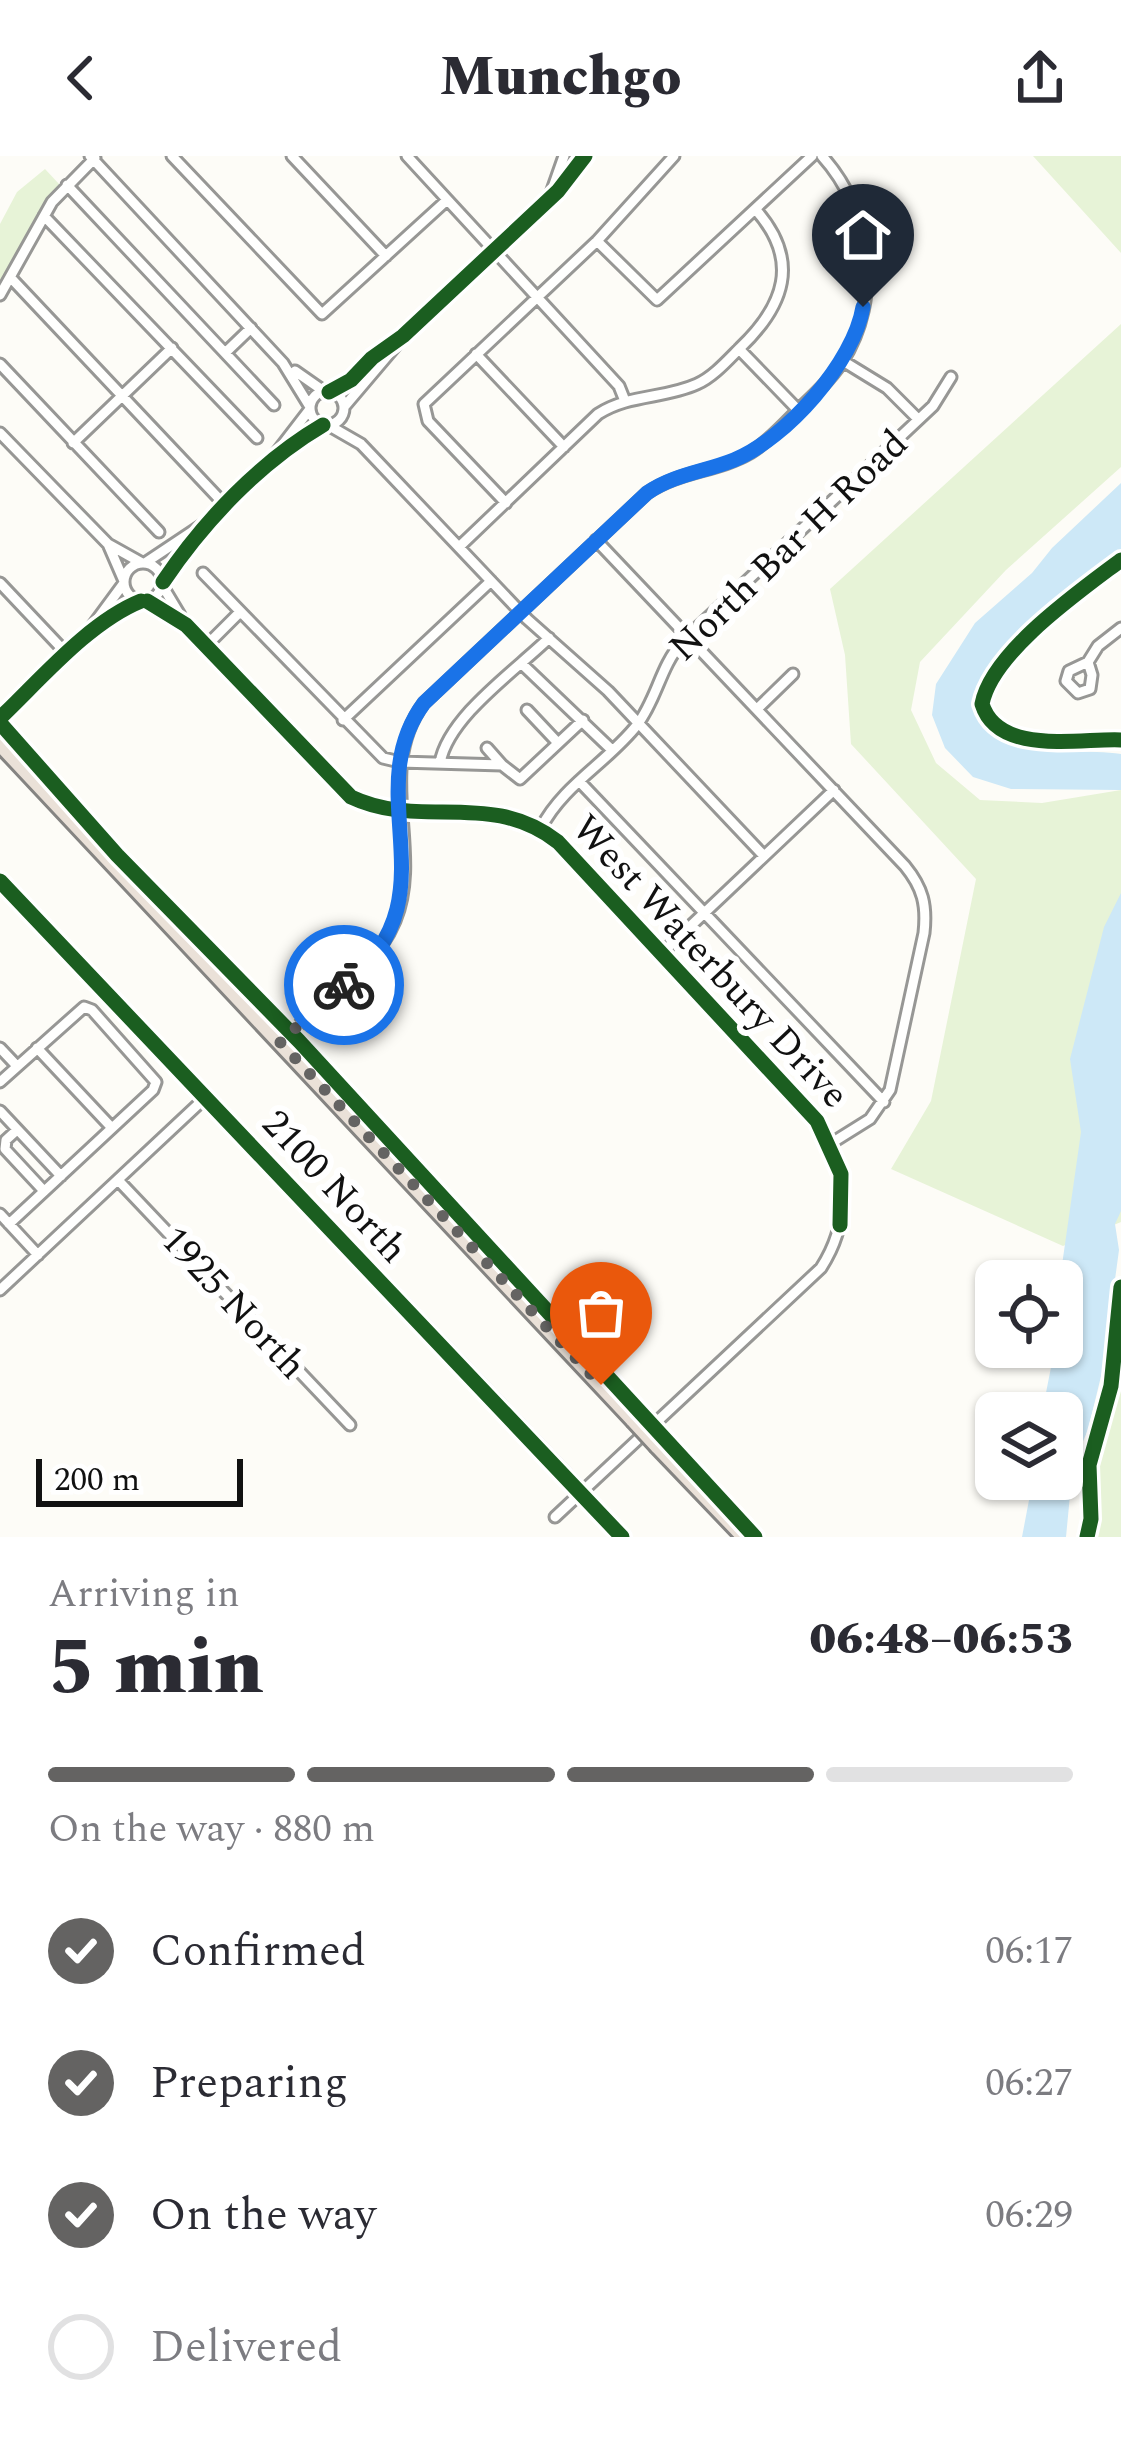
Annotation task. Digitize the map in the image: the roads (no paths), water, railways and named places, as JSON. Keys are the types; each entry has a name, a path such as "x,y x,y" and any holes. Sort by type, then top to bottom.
{"highway":[{"name":"2100 North","path":"0,744 743,1537"},
{"path":"0,762 31,777"},
{"name":"2100 North","path":"0,880 622,1537"}],"street":[{"path":"292,156 386,256"},
{"path":"406,156 619,386 625,401"},
{"path":"545,202 564,156"},
{"path":"84,638 132,566 209,520 268,465 326,425 337,423 404,336 545,202 585,156"},
{"path":"506,503 422,409 597,241 674,156"},
{"path":"597,241 657,300 812,156"},
{"path":"280,1042 361,971 390,932 404,880 400,762 406,735 424,703 656,487 750,453 843,361 860,323 866,242 849,193 822,156"},
{"path":"0,296 44,216 93,157 284,363 341,398 361,444 520,612 593,676 764,856"},
{"path":"179,158 322,314 447,200"},
{"path":"67,185 274,405"},
{"path":"459,547 598,414 625,401 699,384 767,321 781,286 777,240 756,210"},
{"path":"44,216 257,438"},
{"path":"10,277 225,505"},
{"path":"225,352 251,328"},
{"path":"268,465 316,396 351,380 404,336"},
{"path":"73,443 172,348"},
{"path":"740,349 798,410"},
{"path":"476,354 564,447"},
{"path":"843,361 887,388 918,419"},
{"path":"284,363 315,420 361,444"},
{"path":"0,364 159,532"},
{"name":"North Bar H Road","path":"541,828 556,802 638,723 668,662 688,637 938,401 951,377"},
{"path":"0,433 108,544 158,569 162,584"},
{"path":"0,718 84,638 120,611 157,596 209,520"},
{"path":"554,1517 821,1268 837,1235 842,1203 841,1174 830,1144 864,1124 884,1102 924,932 925,901 905,866 596,540"},
{"path":"108,544 131,597 144,601"},
{"path":"203,574 383,758 502,765"},
{"path":"343,720 491,581"},
{"path":"0,583 67,654"},
{"name":"West Waterbury Drive","path":"162,584 186,625 351,797 383,808 496,813 541,828 587,870 806,1107 830,1144"},
{"name":"West Waterbury Drive","path":"144,601 186,625"},
{"path":"206,646 240,613"},
{"path":"1088,662 1098,646 1121,628"},
{"path":"440,764 455,727 549,638"},
{"path":"522,664 612,749"},
{"path":"757,709 793,674"},
{"path":"527,710 558,743"},
{"path":"487,748 517,779 583,720"},
{"path":"579,781 884,1102"},
{"path":"662,952 833,790"},
{"path":"0,1082 84,1007 155,1082 153,1090 9,1224"},
{"path":"0,1048 17,1066"},
{"path":"37,1048 112,1128"},
{"path":"0,1290 205,1098"},
{"path":"0,1111 61,1176"},
{"path":"17,1130 6,1140 5,1149 44,1191"},
{"name":"1925 North","path":"118,1180 350,1425"},
{"path":"0,1214 38,1255"},
{"path":"0,1270 10,1281"}],"water":[{"path":"1121,483 1121,552 1042,613 1002,651 978,685 976,701 989,730 1013,745 1121,754 1121,790 1011,789 973,777 945,748 932,715 936,684 975,623"},
{"path":"1121,893 1121,1211 1115,1224 1119,1250 1103,1368 1083,1441 1083,1392 1046,1392 1051,1368 1083,1368 1083,1260 1063,1260 1081,1132 1070,1059 1104,927"},
{"path":"1029,1500 1070,1500 1066,1537 1022,1537"}]}
